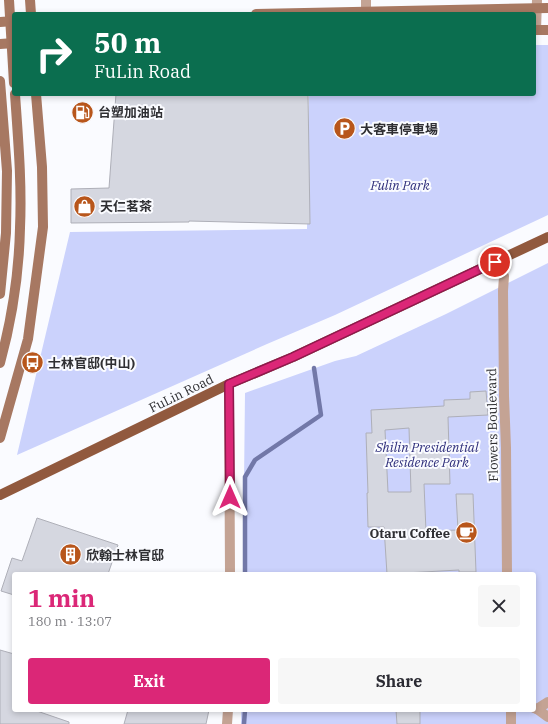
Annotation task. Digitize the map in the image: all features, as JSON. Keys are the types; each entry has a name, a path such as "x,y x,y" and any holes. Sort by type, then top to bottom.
{"main road":[{"path":"0,22 12,21 10,0"},
{"path":"30,0 31,12"},
{"path":"366,12 536,4 548,8"},
{"path":"536,30 548,30"},
{"path":"0,44 12,43"},
{"path":"0,81 7,171 6,234 0,294"},
{"path":"0,363 6,340 17,278 20,227 20,170 15,96"},
{"path":"0,438 28,340 43,227 42,167 36,96"},
{"name":"FuLin Road","path":"0,495 229,384 293,357 548,236"}],"street":[{"path":"366,0 366,12"},
{"name":"Flowers Boulevard","path":"504,276 504,396 506,442 507,572"},
{"path":"229,384 230,572"},
{"path":"548,702 536,709 548,717"},
{"path":"227,724 228,712"},
{"path":"511,712 511,724"}],"green space":[{"name":"Fulin Park","path":"536,45 548,45 548,215 335,315 17,455 70,232 307,229 309,96 536,96"},
{"name":"Shilin Presidential Residence Park","path":"548,263 548,724 241,724 241,712 536,712 536,572 243,572 245,393 335,361 356,356 446,314"}],"building":[{"path":"116,96 308,96 310,224 189,221 71,223 71,189 109,188"},
{"path":"486,391 488,415 448,417 450,484 424,484 426,531 458,530 456,494 473,494 476,572 459,572 459,570 387,572 384,527 368,527 366,433 372,433 371,410 444,406 444,400 470,399 470,392","holes":["409,428 411,492 388,492 385,430"]},
{"name":"欣翰士林官邸","path":"37,518 118,545 109,572 12,572 12,594 1,591 12,558 22,561"},
{"path":"0,650 12,653 12,712 40,712 69,722 69,724 0,724"},
{"path":"127,712 209,712 206,724 124,724"},
{"path":"396,712 420,712 420,724 397,724"}],"waterway":[{"path":"245,572 245,477 255,460 321,415 314,368"},
{"path":"244,724 245,712"}],"place":[{"name":"台塑加油站","path":"82,112"},
{"name":"大客車停車場","path":"344,129"},
{"name":"天仁茗茶","path":"85,206"},
{"name":"士林官邸(中山)","path":"33,363"},
{"name":"Otaru Coffee","path":"466,533"},
{"name":"欣翰士林官邸","path":"70,555"}],"route":[{"path":"230,497 229,384 293,357 495,262"}]}
